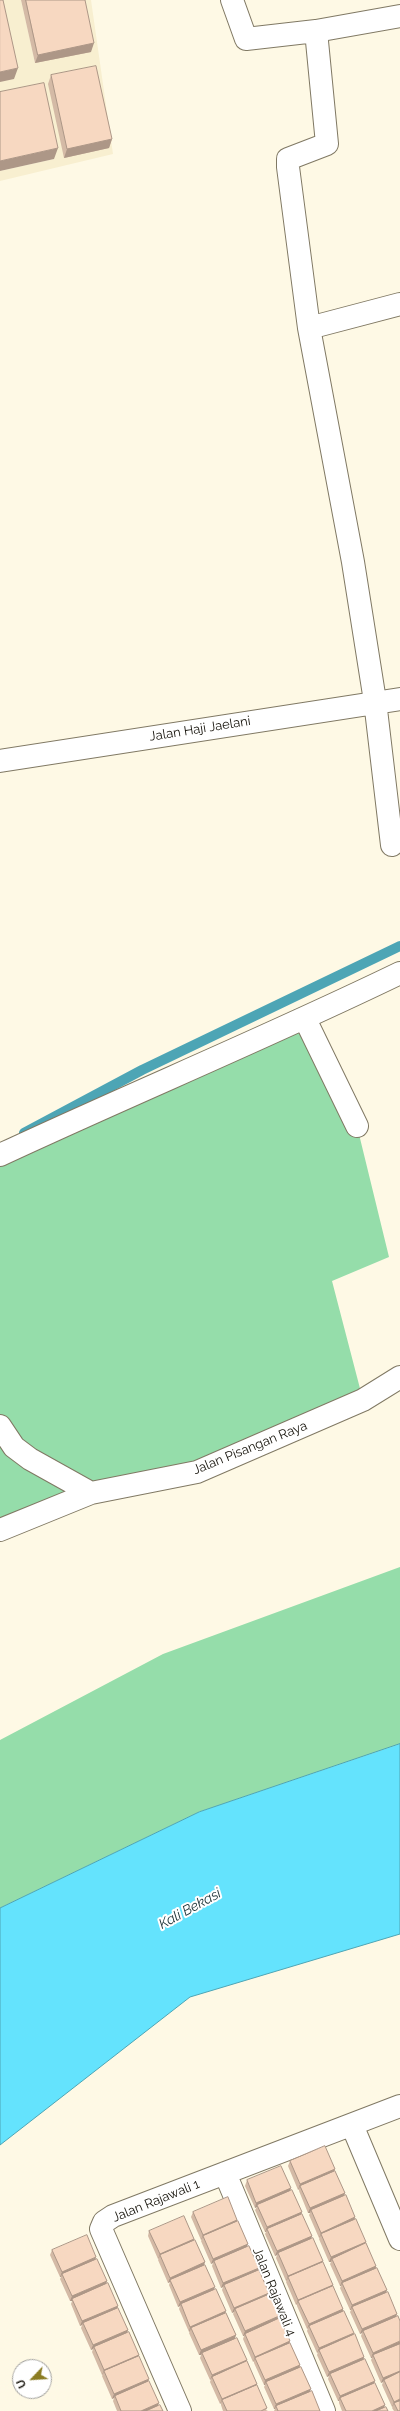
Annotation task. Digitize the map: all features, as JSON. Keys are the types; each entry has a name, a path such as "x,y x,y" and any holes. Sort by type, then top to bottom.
{"street":[{"path":"232,0 246,39 316,31 400,16"},
{"path":"316,31 327,144 288,159 309,328 353,562 375,701 392,845"},
{"path":"309,328 400,304"},
{"name":"Jalan Haji Jaelani","path":"0,761 375,701 400,699"},
{"path":"0,1155 122,1098 305,1019 400,973"},
{"path":"305,1019 357,1126"},
{"name":"Jalan Pisangan Raya","path":"0,1530 91,1493 197,1472 363,1400 400,1377"},
{"path":"0,1426 14,1447 69,1482 91,1493"},
{"name":"Jalan Rajawali 1","path":"180,2411 101,2229 104,2222 113,2216 400,2106"},
{"path":"352,2125 400,2239"},
{"name":"Jalan Rajawali 4","path":"225,2173 324,2411"}],"shaded area":[{"path":"0,0 21,0 35,63 79,0 91,0 113,154 0,181 0,171 54,159 0,102"}],"green space":[{"path":"305,1019 357,1126 389,1257 332,1281 363,1400 197,1472 0,1530 0,1155"},
{"path":"400,1567 400,1744 199,1812 0,1908 0,1740 163,1654"}],"water":[{"name":"Kali Bekasi","path":"400,1744 400,1934 190,1997 0,2145 0,1908 199,1812"}],"building":[{"path":"0,0 3,0 18,68 0,72"},
{"path":"26,0 85,0 94,43 38,55"},
{"path":"96,66 112,139 67,149 51,75"},
{"path":"44,83 58,148 0,161 0,92"},
{"path":"325,2146 335,2169 300,2184 290,2161"},
{"path":"281,2166 291,2188 256,2203 247,2180"},
{"path":"335,2171 345,2193 310,2208 300,2186"},
{"path":"292,2190 302,2212 267,2227 257,2205"},
{"path":"346,2195 355,2217 321,2233 311,2210"},
{"path":"228,2197 237,2220 203,2235 193,2212"},
{"path":"302,2214 312,2236 277,2251 267,2229"},
{"path":"184,2216 194,2239 160,2254 149,2231"},
{"path":"356,2219 366,2242 331,2257 321,2234"},
{"path":"238,2221 248,2244 213,2259 203,2236"},
{"path":"87,2235 96,2257 62,2272 52,2250"},
{"path":"313,2238 323,2261 288,2276 278,2253"},
{"path":"195,2240 205,2262 170,2278 160,2255"},
{"path":"366,2243 376,2266 342,2281 332,2259"},
{"path":"249,2246 259,2268 223,2283 214,2261"},
{"path":"97,2259 107,2281 72,2296 62,2274"},
{"path":"323,2262 333,2285 298,2300 288,2277"},
{"path":"205,2265 215,2287 180,2302 170,2280"},
{"path":"377,2268 387,2290 352,2305 342,2283"},
{"path":"259,2270 269,2293 234,2308 224,2285"},
{"path":"108,2283 118,2306 82,2321 72,2299"},
{"path":"333,2286 343,2309 309,2324 298,2301"},
{"path":"216,2289 226,2311 190,2327 181,2304"},
{"path":"388,2292 397,2314 362,2329 352,2307"},
{"path":"270,2294 279,2316 245,2331 235,2309"},
{"path":"118,2308 128,2330 93,2345 83,2323"},
{"path":"344,2311 354,2333 319,2348 309,2326"},
{"path":"226,2313 236,2335 201,2350 191,2328"},
{"path":"398,2316 400,2321 400,2341 373,2353 363,2331"},
{"path":"280,2318 290,2341 255,2357 245,2334"},
{"path":"129,2332 139,2355 104,2370 94,2347"},
{"path":"355,2334 364,2357 329,2372 319,2350"},
{"path":"237,2338 247,2360 212,2375 202,2353"},
{"path":"290,2343 300,2365 265,2380 255,2358"},
{"path":"400,2344 400,2371 383,2378 373,2355"},
{"path":"139,2356 149,2379 114,2394 104,2371"},
{"path":"365,2359 375,2381 340,2396 330,2374"},
{"path":"247,2361 257,2384 222,2399 212,2377"},
{"path":"301,2367 311,2389 276,2404 266,2382"},
{"path":"400,2372 400,2399 394,2402 384,2380"},
{"path":"149,2381 159,2403 141,2411 121,2411 115,2396"},
{"path":"375,2383 385,2405 372,2411 346,2411 340,2398"},
{"path":"257,2385 267,2408 261,2411 227,2411 222,2400"},
{"path":"312,2391 320,2411 278,2411 276,2406"},
{"path":"400,2401 400,2411 398,2411 394,2403"},
{"path":"160,2405 163,2411 146,2411"},
{"path":"386,2407 388,2411 376,2411"}],"waterway":[{"path":"24,1133 142,1070 400,946"}]}
